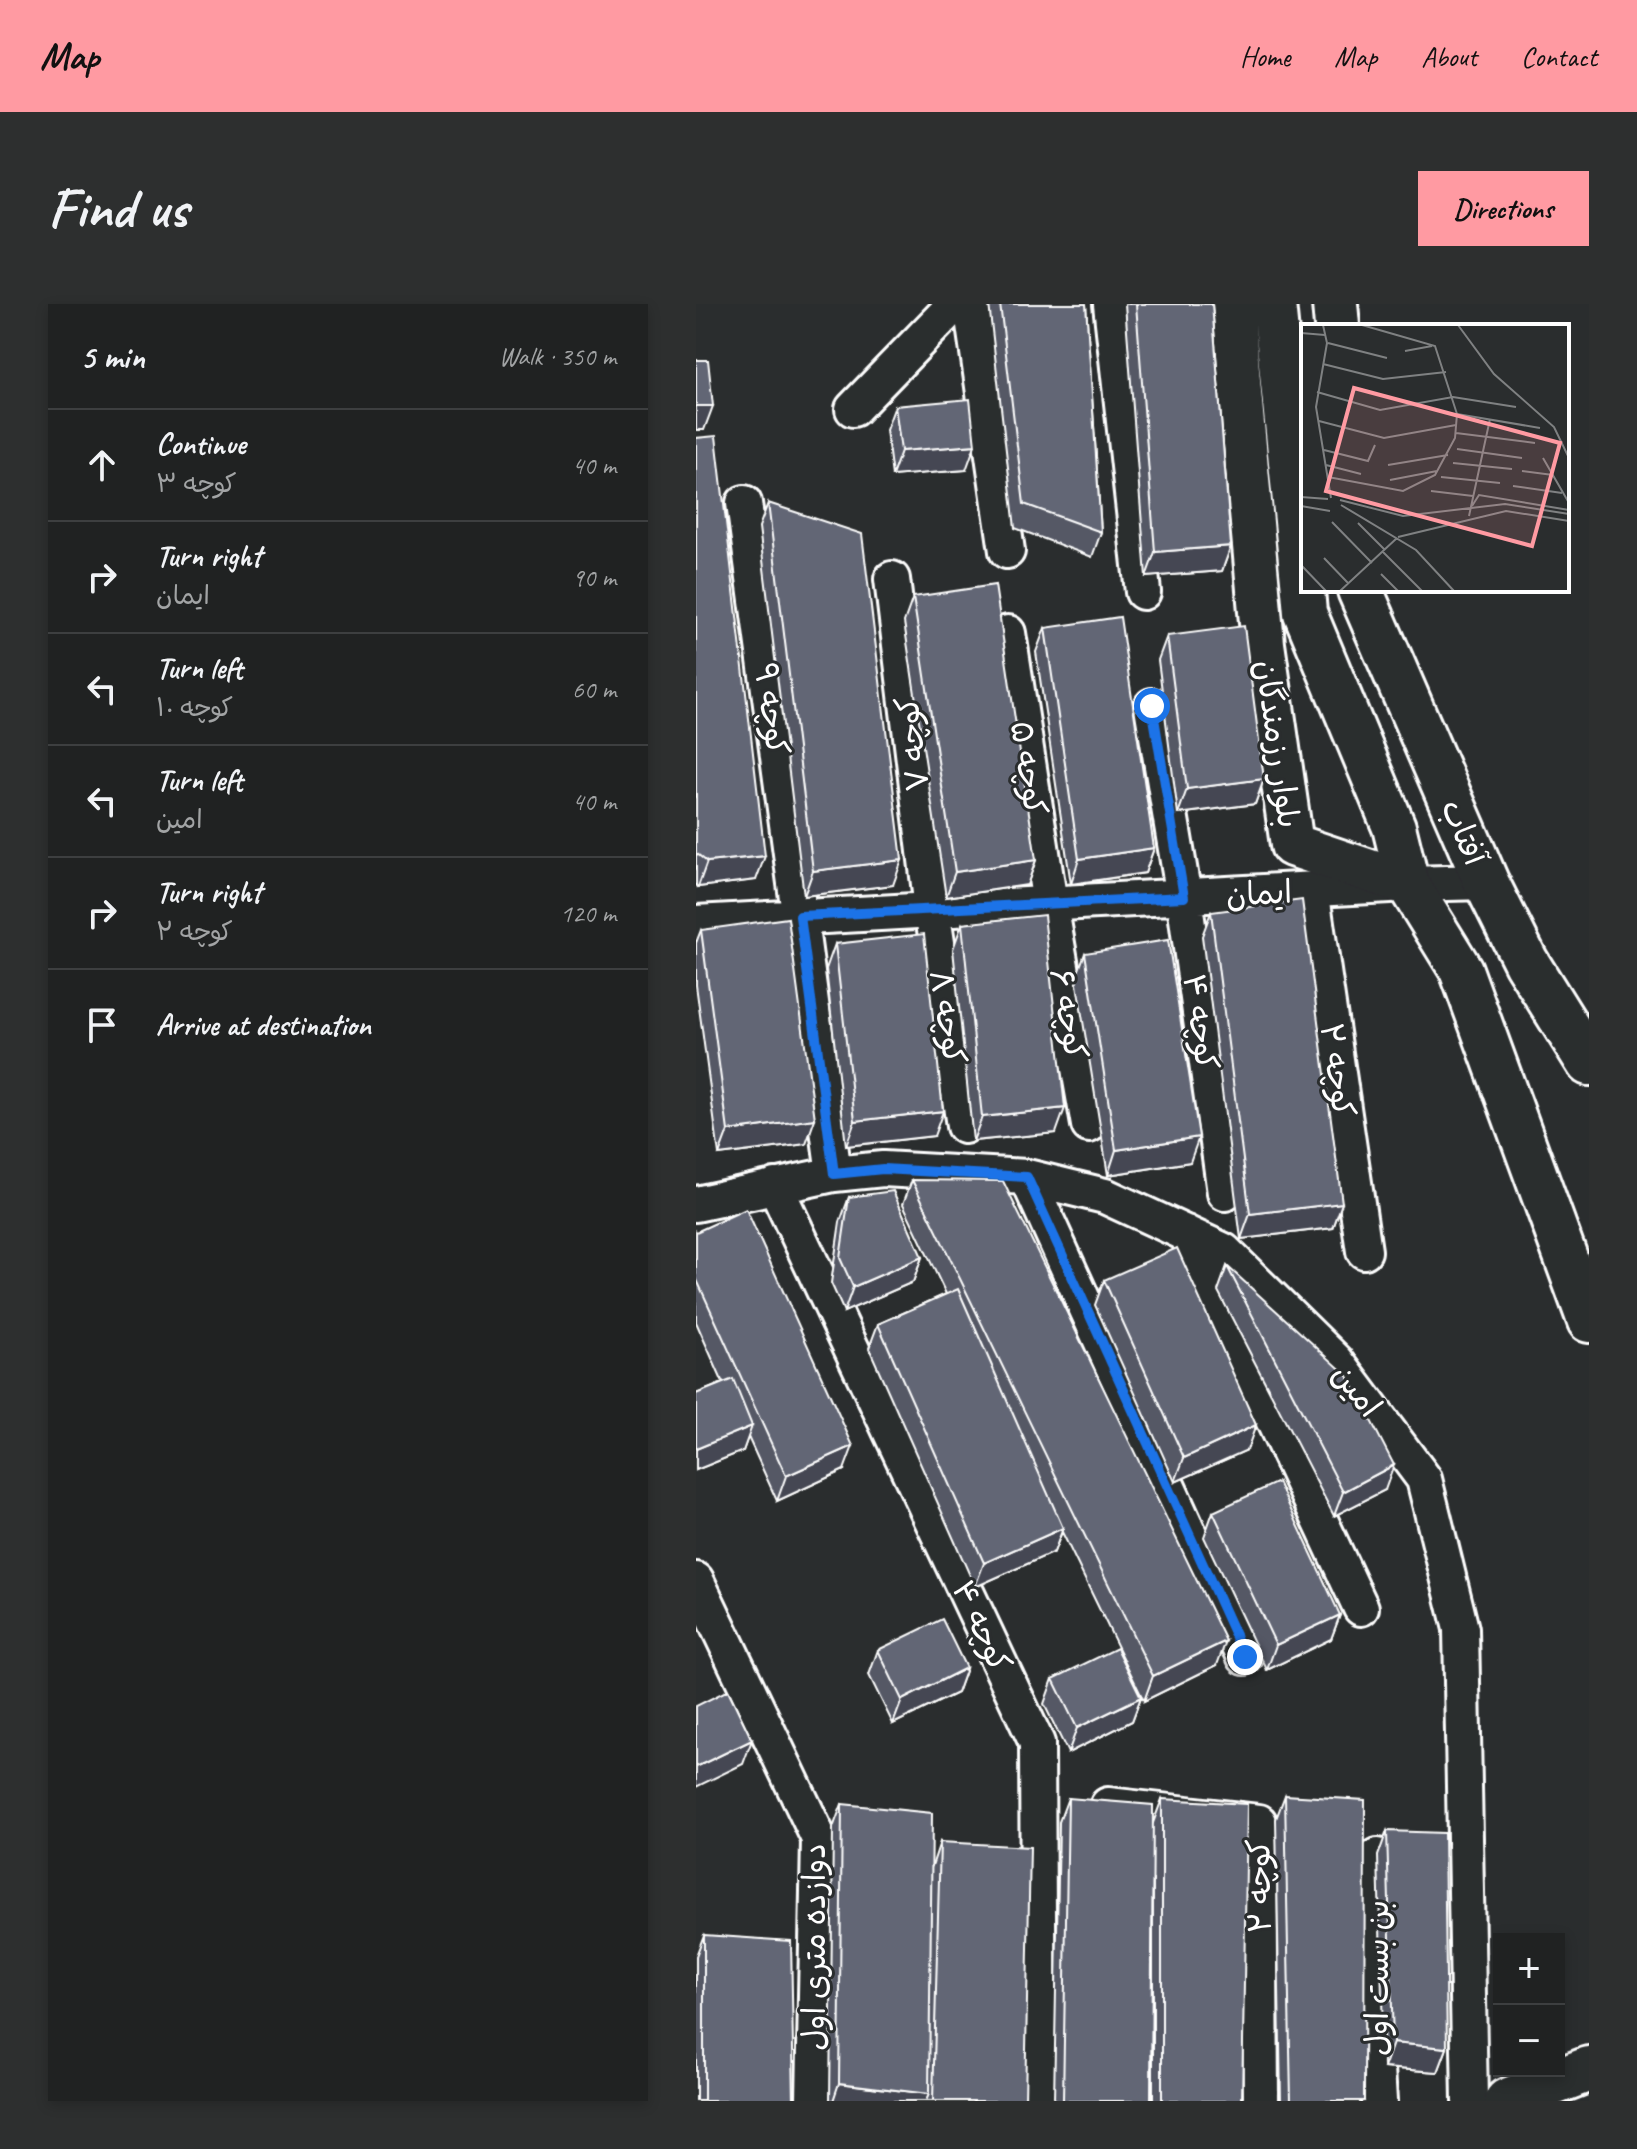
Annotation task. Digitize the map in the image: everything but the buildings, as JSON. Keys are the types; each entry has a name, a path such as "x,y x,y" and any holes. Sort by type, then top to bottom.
{"main road":[{"path":"1335,304 1337,324"},
{"name":"آفتاب","path":"1361,592 1486,882 1526,962 1589,1063"},
{"path":"1507,2101 1589,2069"}],"street":[{"path":"853,409 955,304"},
{"path":"971,304 1007,551"},
{"path":"1111,304 1143,592"},
{"name":"بلوار رزمندگان","path":"1232,304 1263,644 1292,845 1408,884"},
{"name":"بلوار رزمندگان","path":"1274,304 1301,570"},
{"name":"کوچه ۹","path":"744,503 834,1174"},
{"name":"کوچه ۷","path":"892,579 932,909"},
{"name":"بلوار رزمندگان","path":"1303,592 1305,613 1394,827 1408,884"},
{"name":"کوچه ۵","path":"1008,633 1050,904"},
{"name":"کوچه ۴","path":"1152,706 1184,897 1225,1193"},
{"name":"ایمان","path":"696,923 1486,882"},
{"path":"1408,884 1461,970 1589,1321"},
{"name":"کوچه ۲","path":"1311,889 1364,1251"},
{"name":"کوچه ۶","path":"1050,904 1089,1125"},
{"name":"کوچه ۸","path":"932,909 964,1126"},
{"name":"امین","path":"696,1204 834,1174 883,1169 1027,1177 1105,1196 1224,1251 1336,1361 1424,1479 1461,1629 1470,2101"},
{"path":"1027,1177 1245,1657"},
{"name":"کوچه ۴","path":"775,1186 1037,1743 1039,2101"},
{"path":"1186,1233 1361,1608"},
{"name":"دوازده متری اول","path":"696,1580 819,1839 814,2101"},
{"name":"کوچه ۲","path":"1108,1805 1259,1822 1261,2101"},
{"name":"بن بست اول","path":"1378,1856 1373,2001 1379,2101"}],"route":[{"path":"1152,706 1184,897 800,916 834,1174 883,1169 1027,1177 1245,1657"}]}
